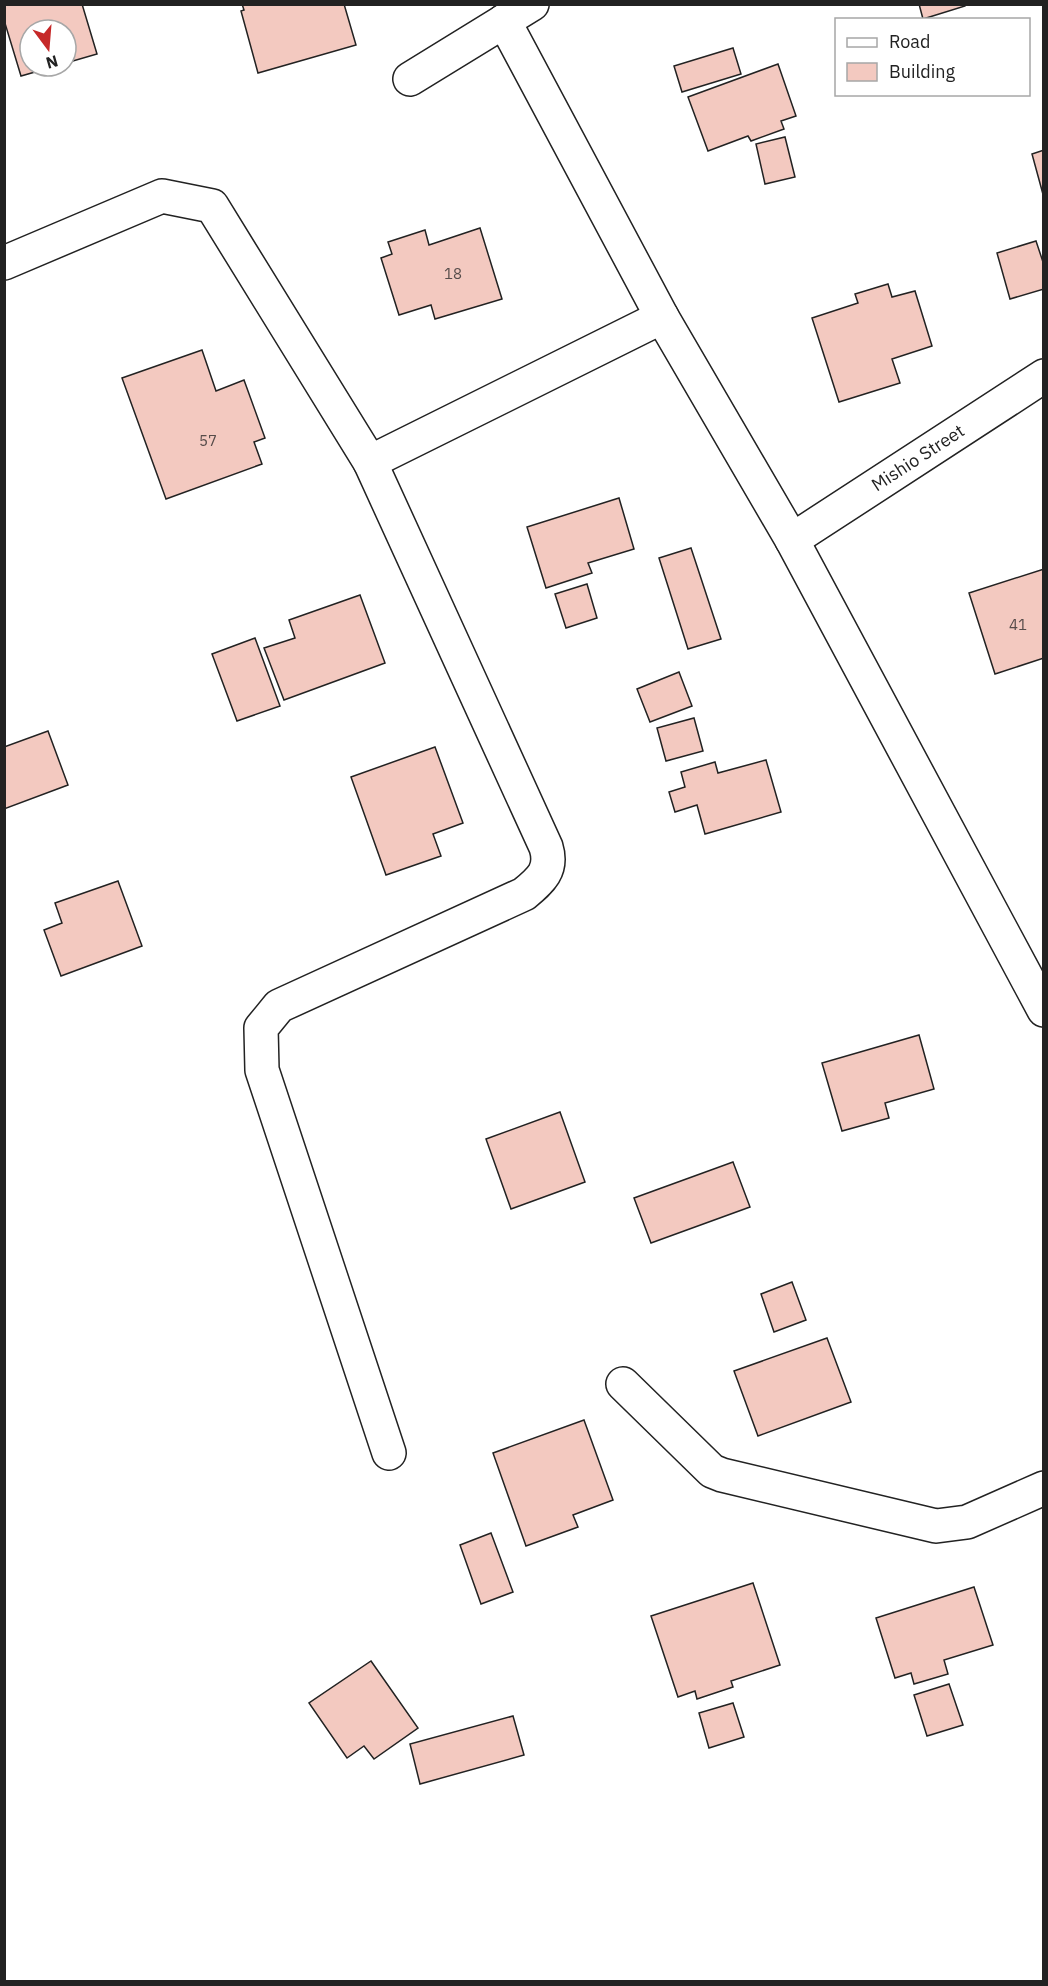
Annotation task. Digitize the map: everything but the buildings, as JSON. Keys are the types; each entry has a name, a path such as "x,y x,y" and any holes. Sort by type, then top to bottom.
{"street":[{"path":"410,79 532,4"},
{"path":"504,21 662,317 792,540 1044,1010"},
{"path":"4,263 162,196 212,206 370,462 546,847 550,860 541,880 524,894 279,1006 261,1028 262,1070 389,1453"},
{"path":"370,462 662,317"},
{"name":"Mishio Street","path":"792,540 1044,376"},
{"path":"623,1384 712,1471 722,1475 936,1526 967,1522 1044,1488"}]}
